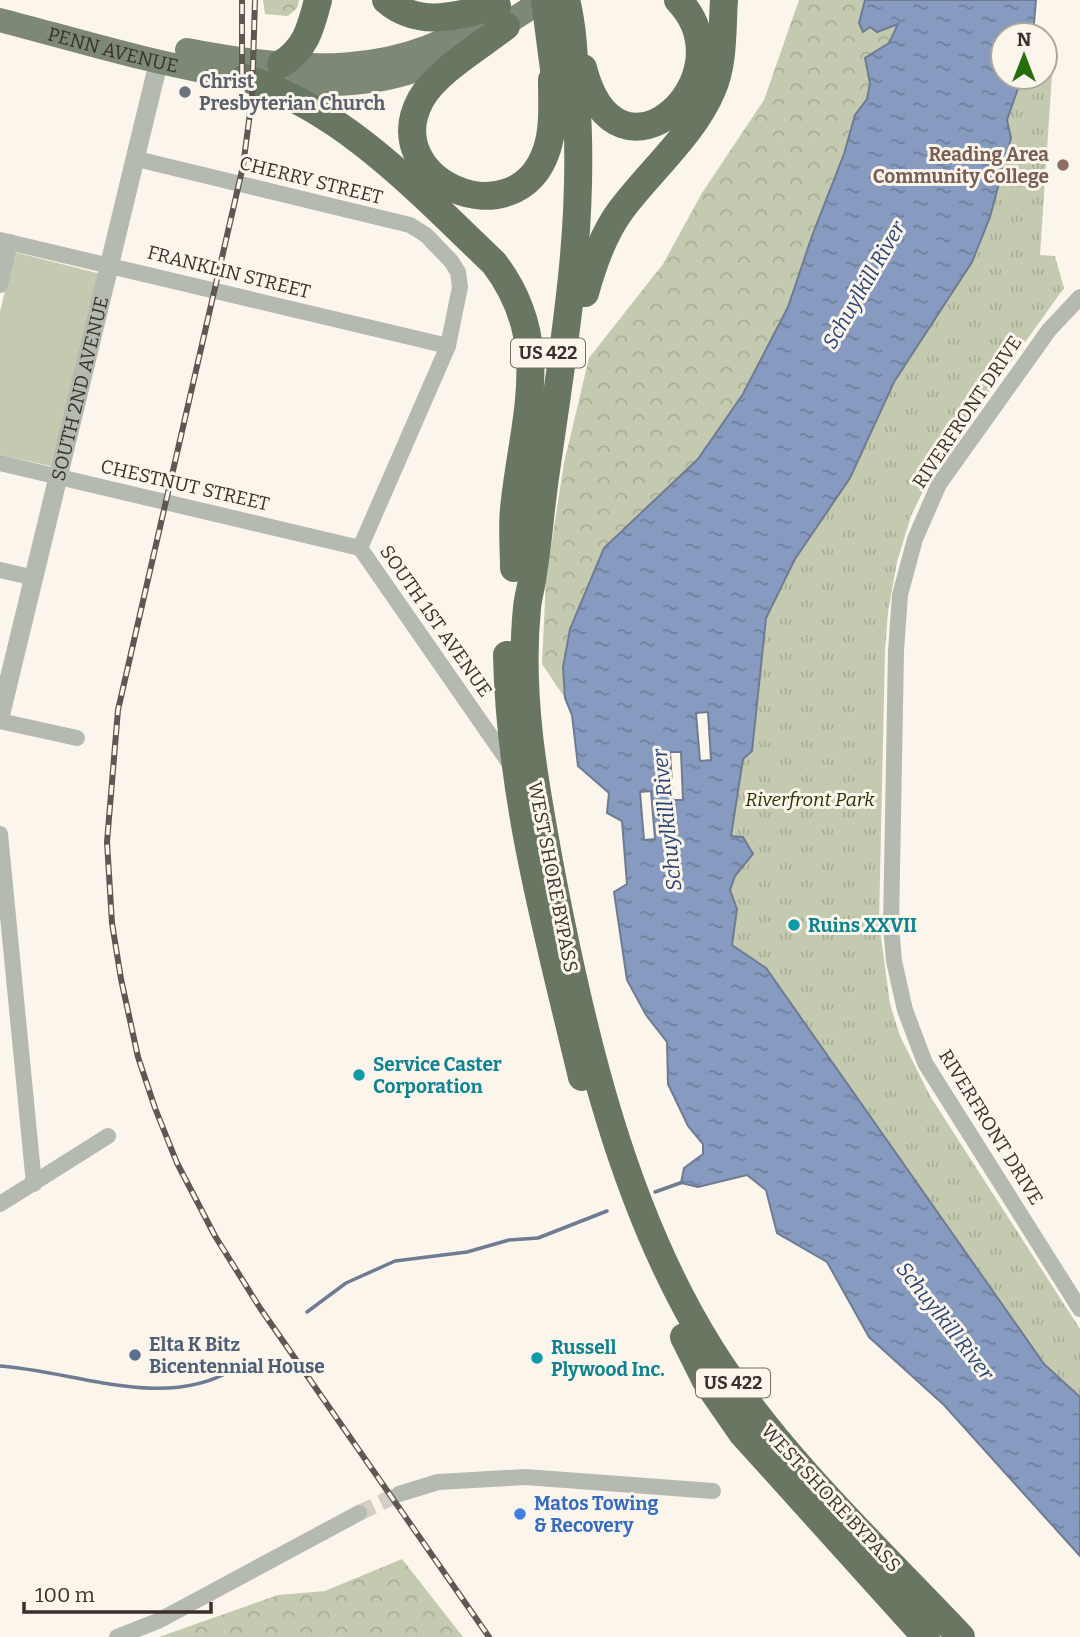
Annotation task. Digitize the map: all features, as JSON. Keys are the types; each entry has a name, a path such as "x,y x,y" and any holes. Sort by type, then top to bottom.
{"highway":[{"path":"281,64 292,58 304,43 318,0"},
{"path":"386,0 407,14 428,18 447,19 502,11"},
{"name":"WEST SHORE BYPASS","path":"516,655 514,568 555,309 563,233 562,137 553,49 544,0"},
{"path":"568,7 588,87 600,109 619,124 649,126 674,112 695,82 697,36 677,0"},
{"path":"551,446 582,303 594,262 619,212 691,124 709,97 717,76 724,0"},
{"name":"WEST SHORE BYPASS","path":"568,7 579,137 580,190 575,267 527,605 508,702 519,794 538,893 636,1241 706,1381 742,1433 926,1637"},
{"path":"502,11 442,74 423,96 417,109 414,138 418,154 432,175 450,188 473,196 497,195 521,184 537,167 547,148 553,49"},
{"path":"245,78 298,99 351,133 494,263 512,289 528,330 532,368 514,512 514,568"},
{"name":"WEST SHORE BYPASS","path":"589,1074 645,1219 689,1313 712,1352 761,1421 961,1637"}],"main road":[{"name":"PENN AVENUE","path":"0,20 159,60 334,67 393,59 502,11 544,0"},
{"name":"PENN AVENUE","path":"0,4 214,63 245,78 336,84 377,80 443,59 502,11"}],"street":[{"name":"SOUTH 2ND AVENUE","path":"0,719 159,60"},
{"name":"CHERRY STREET","path":"137,159 410,225 426,235 458,272"},
{"name":"FRANKLIN STREET","path":"5,241 447,346"},
{"path":"0,285 5,241"},
{"name":"SOUTH 1ST AVENUE","path":"458,272 460,287 447,346 360,548 526,789"},
{"name":"RIVERFRONT DRIVE","path":"1080,297 1049,330 952,464 932,498 915,539 897,619 891,910 897,976 911,1030 925,1063 1080,1309"},
{"name":"CHESTNUT STREET","path":"0,463 360,548"},
{"path":"0,570 36,578"},
{"path":"0,719 77,738"},
{"path":"0,834 8,940 10,1029 34,1184"},
{"path":"0,967 8,940"},
{"path":"0,1204 108,1136"},
{"path":"399,1494 438,1482 525,1478 713,1491"},
{"path":"117,1637 158,1621 359,1513"}],"green space":[{"path":"263,0 299,0 297,8 288,16 265,14"},
{"path":"799,0 865,0 859,23 870,27 899,23 889,43 865,58 870,83 867,99 855,115 844,154 788,307 743,394 698,459 604,548 563,667 565,698 542,664 546,579 564,463 589,358 663,264 702,193 764,100"},
{"name":"Riverfront Park","path":"1017,91 1051,91 1040,255 1055,256 1064,288 949,448 926,485 911,516 897,562 888,612 885,651 879,923 890,1004 900,1036 930,1096 1080,1329 1080,1397 1044,1364 766,968 732,946 737,909 730,890 735,876 747,863 731,837 743,759 752,751 766,618 795,559 850,478 894,382 972,262 990,217 1011,138 1007,120"},
{"path":"14,252 105,275 51,466 0,455 0,312"},
{"path":"402,1559 463,1637 159,1637 278,1595 325,1591"}],"water":[{"name":"Schuylkill River","path":"865,0 1036,0 1034,21 989,21 989,91 1017,91 1007,120 1011,138 990,217 972,262 894,382 850,478 795,559 766,618 752,751 743,759 731,836 743,837 753,854 735,876 730,890 737,909 732,945 766,968 1044,1364 1080,1397 1080,1556 944,1405 869,1337 827,1262 777,1233 766,1190 747,1175 698,1187 681,1183 684,1168 703,1154 703,1144 688,1126 668,1084 667,1042 646,1015 627,980 614,892 627,884 622,821 607,813 609,793 578,766 572,715 565,698 563,667 570,629 604,548 698,459 743,394 788,307 844,154 855,115 867,99 870,83 865,58 889,43 898,24 877,32 870,27 863,32 859,23","holes":["708,712 711,760 700,761 696,713","670,752 681,752 683,800 673,800","651,791 655,839 644,840 640,792"]}],"waterway":[{"path":"655,1192 683,1182"},
{"path":"307,1312 346,1283 395,1261 467,1252 509,1240 538,1238 607,1211"},
{"path":"0,1366 148,1388 205,1382 232,1370"}],"tunnel":[{"path":"359,1513 399,1494"}],"railway":[{"path":"242,0 242,94"},
{"path":"255,0 252,98 243,166 118,710 107,842 112,923 138,1057 177,1163 215,1236 260,1308 489,1637"}],"place":[{"name":"Christ Presbyterian Church","path":"185,92"},
{"name":"Reading Area Community College","path":"1063,165"},
{"name":"Ruins XXVII","path":"794,925"},
{"name":"Service Caster Corporation","path":"359,1075"},
{"name":"Elta K Bitz Bicentennial House","path":"135,1355"},
{"name":"Russell Plywood Inc.","path":"537,1358"},
{"name":"Matos Towing & Recovery","path":"520,1514"}]}
